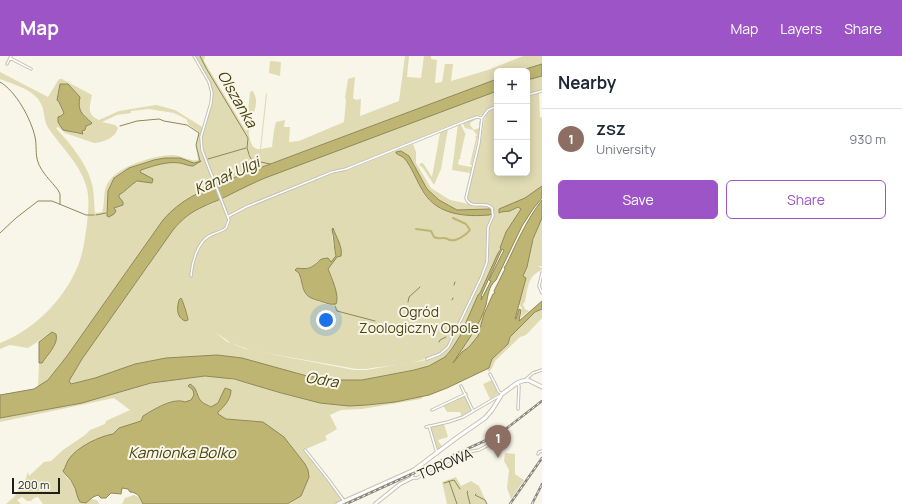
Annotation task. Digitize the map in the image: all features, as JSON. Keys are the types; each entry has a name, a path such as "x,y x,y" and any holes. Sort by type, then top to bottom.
{"main road":[{"path":"338,504 414,470 485,418 496,400 506,390 517,383 525,380 542,387"}],"street":[{"path":"191,276 194,260 200,244 208,236 226,228 229,223 228,216 202,154 201,140 211,104 212,93 209,82 194,56"},
{"path":"7,64 10,57 31,69"},
{"path":"530,94 542,91"},
{"path":"427,359 440,354 448,347 475,292 487,262 488,228 493,216 492,208 489,205 473,205 468,202 466,198 479,143 482,118 488,110 494,107"},
{"path":"228,216 332,172 346,169 461,122 472,118 482,118"},
{"path":"542,273 539,286 542,293"},
{"path":"525,380 542,370"},
{"path":"490,374 501,395"},
{"path":"530,376 530,381"},
{"path":"517,383 519,386 518,409"},
{"path":"461,386 473,411"},
{"path":"432,410 466,394"},
{"path":"426,427 454,420 496,400"},
{"path":"429,426 437,453"},
{"name":"TOROWA","path":"414,470 412,478 419,477 434,468 468,452 479,450 507,435"},
{"path":"304,450 328,478 344,501"},
{"path":"538,454 542,451"},
{"path":"375,504 400,484 412,478"}],"green space":[{"path":"194,56 205,56 204,61 246,131 250,92 253,91 256,99 256,105 250,123 249,134 252,145 257,149 260,149 266,93 261,149 272,147 276,122 285,120 284,127 290,127 289,142 299,141 344,122 345,97 348,79 355,77 353,98 356,100 361,99 360,116 399,101 405,56 409,56 407,77 421,78 424,56 431,56 431,59 437,60 435,83 442,82 445,64 453,64 451,81 488,70 523,56 542,56 542,64 529,68 494,68 494,80 225,181 199,192 176,207 163,220 67,356 48,380 38,387 39,363 41,363 54,346 56,334 52,332 28,348 10,345 0,349 0,343 26,330 38,321 59,299 75,273 80,260 87,224 88,195 86,185 79,170 47,127 39,100 30,92 0,79 0,72 48,97 59,79 62,79 92,95 90,110 92,116 99,120 119,111 156,105 175,110 204,128 211,102 211,89","holes":["60,84 71,88 80,97 79,106 81,112 92,123 86,126 85,130 82,131 84,133 80,134 68,131 59,123 58,120 64,113 57,98","149,109 174,113 186,119 189,125 199,132 196,146 198,160 172,155 144,160 125,168 110,180 105,190 102,212 95,213 91,179 83,163 56,128 58,127 65,133 94,143 102,142 112,137 118,128 115,125 102,122 117,115 131,113 131,111","165,158 180,158 192,162 199,162 193,166 180,163 165,163 141,170 140,172 153,179 152,183 138,182 129,186 122,194 119,195 120,200 123,202 121,206 114,208 115,213 109,217 107,208 108,195 113,179 120,173 132,167"]},
{"path":"270,61 281,62 280,76 269,73"},
{"name":"Ogród Zoologiczny Opole","path":"542,76 542,91 539,92 540,117 542,118 542,186 531,195 501,212 513,210 518,207 521,209 500,248 458,340 445,357 429,366 421,368 362,380 349,381 307,376 242,358 217,355 166,358 135,364 95,378 70,384 69,379 107,323 177,226 195,210 214,203 265,178 494,92 494,176 530,176 530,79","holes":["487,110 488,111 484,120 481,139 467,195 469,204 450,200 431,188 416,163 416,152 413,144 348,170 340,170 471,117 482,115","401,151 409,156 427,189 439,200 457,210 477,210 490,215 463,215 437,206 423,193 407,161 396,153","333,229 340,245 341,256 336,257 332,237","318,261 332,263 328,269 333,279 336,293 329,305 314,300 305,294 303,289 299,272 300,269 313,266","488,263 449,347 440,356 433,359 410,363 440,353 447,347","215,332 231,343 250,350 245,349 226,341","253,350 356,369 392,366 366,370 354,370"]},
{"path":"473,119 475,120 471,122 470,125 474,130 479,128 479,121 481,123 472,165 469,164 475,137 477,135 473,130 465,128 463,122"},
{"path":"458,124 461,125 466,135 461,159 459,159 458,164 472,167 470,173 452,170"},
{"path":"448,129 441,169 434,185 423,168 419,165 423,163 432,177 440,133"},
{"path":"542,218 542,266 538,266 542,268 542,270 533,276 529,283 525,302 523,304 525,309 529,311 521,317 522,310 520,305 518,305 525,272 530,250"},
{"path":"542,309 542,318 526,335 520,337 495,361 489,372 487,369 489,368 492,359 508,344 510,337 535,312"},
{"path":"483,311 485,312 478,337 453,363 473,332"},
{"path":"205,376 234,380 301,399 335,404 367,405 402,400 421,395 423,397 421,399 362,409 341,410 330,415 337,429 325,436 327,440 306,449 346,500 392,479 393,481 344,504 287,504 301,496 309,477 305,464 286,439 263,422 226,419 218,414 229,398 231,390 225,388 218,403 211,407 200,401 193,385 189,385 193,390 194,395 191,400 169,403 158,408 143,416 141,421 120,428 113,434 93,441 79,449 69,460 64,471 65,475 76,488 77,496 89,500 97,500 99,504 43,504 38,497 31,501 27,501 22,497 17,500 21,504 6,504 14,497 25,481 28,472 29,476 44,462 51,461 90,430 105,424 106,421 130,410 114,398 0,422 0,418 82,403 151,383"},
{"path":"492,380 498,394 490,399 483,384"},
{"path":"466,394 473,411 462,417 460,412 447,412 443,405"},
{"path":"444,424 448,437 438,440 442,447 437,451 430,428 432,426"},
{"path":"505,453 515,454 515,474 524,480 511,499 507,488 509,470 504,461"},
{"path":"456,477 461,486 471,481 479,486 487,504 447,504 442,482"},
{"path":"134,495 140,498 143,504 122,504 125,498"}],"water":[{"path":"542,64 542,76 530,79 529,68"},
{"name":"Odra","path":"494,80 494,92 265,178 193,212 180,222 173,230 82,359 69,381 71,384 95,378 135,364 166,358 217,355 242,358 307,376 339,380 362,380 429,366 445,357 460,336 501,249 500,248 506,232 521,209 518,207 510,211 499,213 499,209 525,198 542,186 542,198 522,226 496,280 490,289 480,320 453,363 478,336 484,314 493,294 495,293 494,291 505,269 504,267 526,224 542,200 542,218 533,239 527,267 523,276 526,278 515,319 519,309 521,310 519,321 542,301 542,309 535,312 510,337 508,344 492,359 489,368 429,395 395,402 349,406 320,403 234,379 205,376 151,383 82,403 0,418 0,395 34,389 48,380 67,356 163,220 176,207 208,188","holes":["502,249 504,250 489,280 491,281 481,300 481,296"]},
{"path":"60,84 68,84 80,97 79,106 81,112 92,123 86,126 85,130 82,131 83,134 63,130 58,122 58,117 64,113 57,100"},
{"path":"401,151 409,156 427,189 439,200 457,210 490,209 492,214 480,216 462,215 437,206 424,193 407,161 396,153"},
{"path":"165,158 180,158 194,163 201,161 193,166 180,163 170,163 160,164 141,170 140,172 153,179 152,183 137,181 134,183 119,195 123,205 114,208 116,211 114,214 109,217 107,216 108,191 114,178 129,168"},
{"path":"333,228 340,246 341,256 337,257 328,269 335,286 337,300 336,304 328,304 309,297 306,294 299,273 295,270 297,268 301,269 311,267 325,258 328,258 331,262 336,256"},
{"path":"181,298 188,318 188,320 185,321 180,317 178,312 178,303"},
{"path":"52,332 56,334 56,342 42,363 39,363 39,342"},
{"name":"Kamionka Bolko","path":"190,384 193,386 200,400 211,407 218,403 225,388 231,390 228,400 218,414 226,419 263,422 284,437 308,470 309,477 301,496 287,504 143,504 137,494 130,492 128,489 122,488 121,494 111,493 106,498 101,498 98,495 86,503 80,502 72,482 63,471 68,460 77,450 102,437 113,434 119,428 141,421 143,416 163,405 175,401 185,402 191,400 194,395 193,390 188,386"}],"waterway":[{"name":"Olszanka","path":"200,56 248,138 247,148 249,154"},
{"path":"0,82 12,92 22,106 30,122 35,137 39,166 58,190 60,194 60,204"},
{"path":"120,126 137,121 159,119 187,125 199,133 196,145 200,161"},
{"path":"208,159 246,148"},
{"name":"Olszanka","path":"249,155 253,162 270,164"},
{"path":"0,233 38,201 52,201 86,215 94,215"},
{"path":"96,215 106,213"},
{"path":"416,229 431,231 434,237 437,238 455,240 470,230 466,224 453,218"},
{"path":"408,302 409,297 420,287"},
{"path":"336,309 337,311 375,321"},
{"path":"439,342 446,337"},
{"path":"444,483 454,480 460,489"},
{"path":"449,481 457,504"},
{"path":"468,491 470,504"},
{"path":"476,494 475,495 485,500 487,504"}],"railway":[{"path":"346,504 491,438 507,428 542,401"},
{"path":"510,504 542,458"},
{"path":"532,504 542,484"}],"place":[{"name":"ZSZ","path":"498,458"}],"water label":[{"name":"Kanał Ulgi","path":"227,176"}]}
